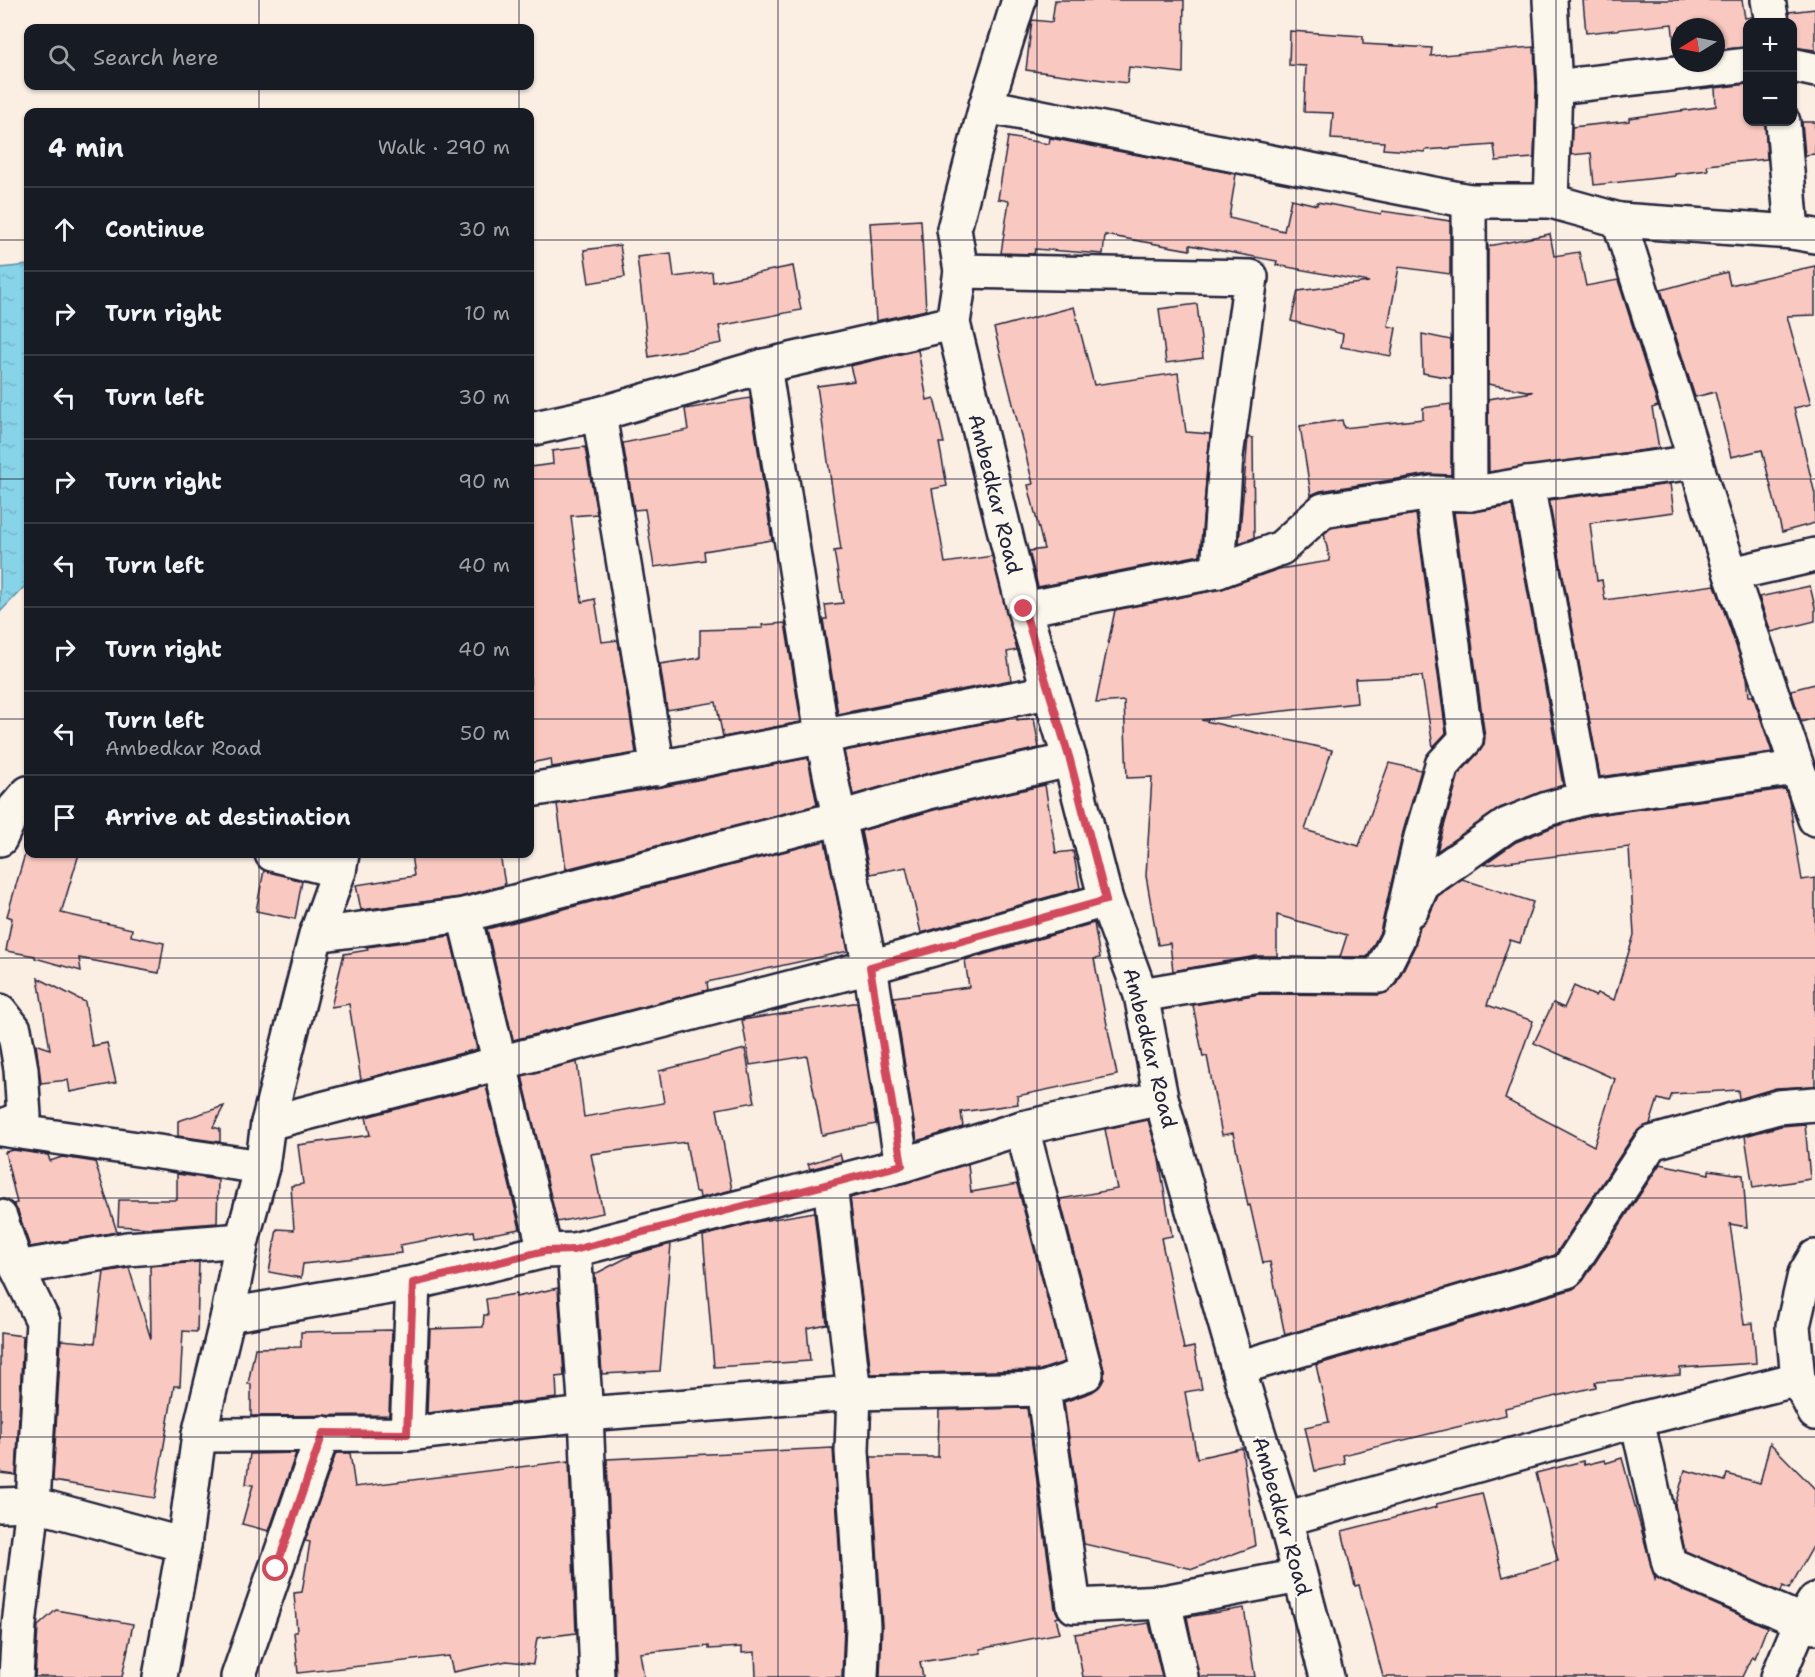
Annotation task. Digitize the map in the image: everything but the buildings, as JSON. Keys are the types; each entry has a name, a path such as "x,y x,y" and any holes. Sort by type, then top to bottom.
{"street":[{"name":"Ambedkar Road","path":"1019,0 986,106 954,229 961,271 953,323 1024,609 1070,760 1106,900 1141,995 1161,1098 1238,1368 1285,1518 1327,1677"},
{"path":"1550,0 1555,87 1551,201"},
{"path":"1768,0 1771,18"},
{"path":"1555,87 1743,66"},
{"path":"1797,66 1815,70"},
{"path":"986,106 1469,201 1551,201 1619,220 1804,234 1784,126"},
{"path":"1469,201 1470,494"},
{"path":"1619,220 1731,574 1815,819"},
{"path":"961,271 1251,277 1226,456 1218,571"},
{"path":"534,428 599,414 764,366 953,323"},
{"path":"764,366 822,735 870,967 902,1165"},
{"path":"599,414 658,770"},
{"path":"1024,609 1218,571 1281,548 1323,510 1432,493 1470,494 1527,484 1696,462"},
{"path":"1527,484 1585,798"},
{"path":"1398,938 1421,837 1442,765 1466,739 1432,493"},
{"path":"1731,574 1815,555"},
{"path":"534,789 658,770 822,735 1049,692"},
{"path":"316,935 464,915 840,818 929,792 1070,760"},
{"path":"1141,995 1259,975 1379,976 1423,884 1507,825 1547,809 1585,798 1796,768"},
{"path":"0,839 14,809 24,797"},
{"path":"160,1677 184,1545 199,1435 228,1315 242,1240 262,1167 268,1122 316,935 340,862 306,858"},
{"path":"268,1122 870,967 1106,900"},
{"path":"464,915 499,1063 560,1250 586,1414 597,1677"},
{"path":"0,1011 14,1029 21,1070 24,1116 0,1129"},
{"path":"228,1315 413,1283 560,1250 902,1165 1022,1128 1161,1098"},
{"path":"1238,1368 1566,1271 1651,1143 1778,1107 1815,1104"},
{"path":"199,1435 407,1434 586,1414 854,1394 1043,1389 1086,1374 1022,1128"},
{"path":"0,1129 262,1167"},
{"path":"830,1184 854,1394 852,1451 863,1626 861,1677"},
{"path":"0,1217 17,1268 43,1321 33,1504 16,1677"},
{"path":"17,1268 127,1250 242,1240"},
{"path":"1815,1257 1805,1275 1793,1326 1798,1379 1815,1413"},
{"path":"407,1434 413,1283"},
{"path":"1285,1518 1637,1420 1798,1379"},
{"path":"1043,1389 1074,1606 1164,1602 1299,1576"},
{"path":"1637,1420 1670,1564 1810,1616 1778,1677"},
{"path":"238,1677 323,1433"},
{"path":"0,1505 33,1504 184,1545"},
{"path":"1164,1602 1181,1677"}],"water":[{"path":"24,265 24,587 0,612 0,268"}],"route":[{"path":"276,1569 323,1433 407,1434 413,1283 545,1251 574,1250 902,1165 870,967 1106,900 1070,760 1024,609"}]}
